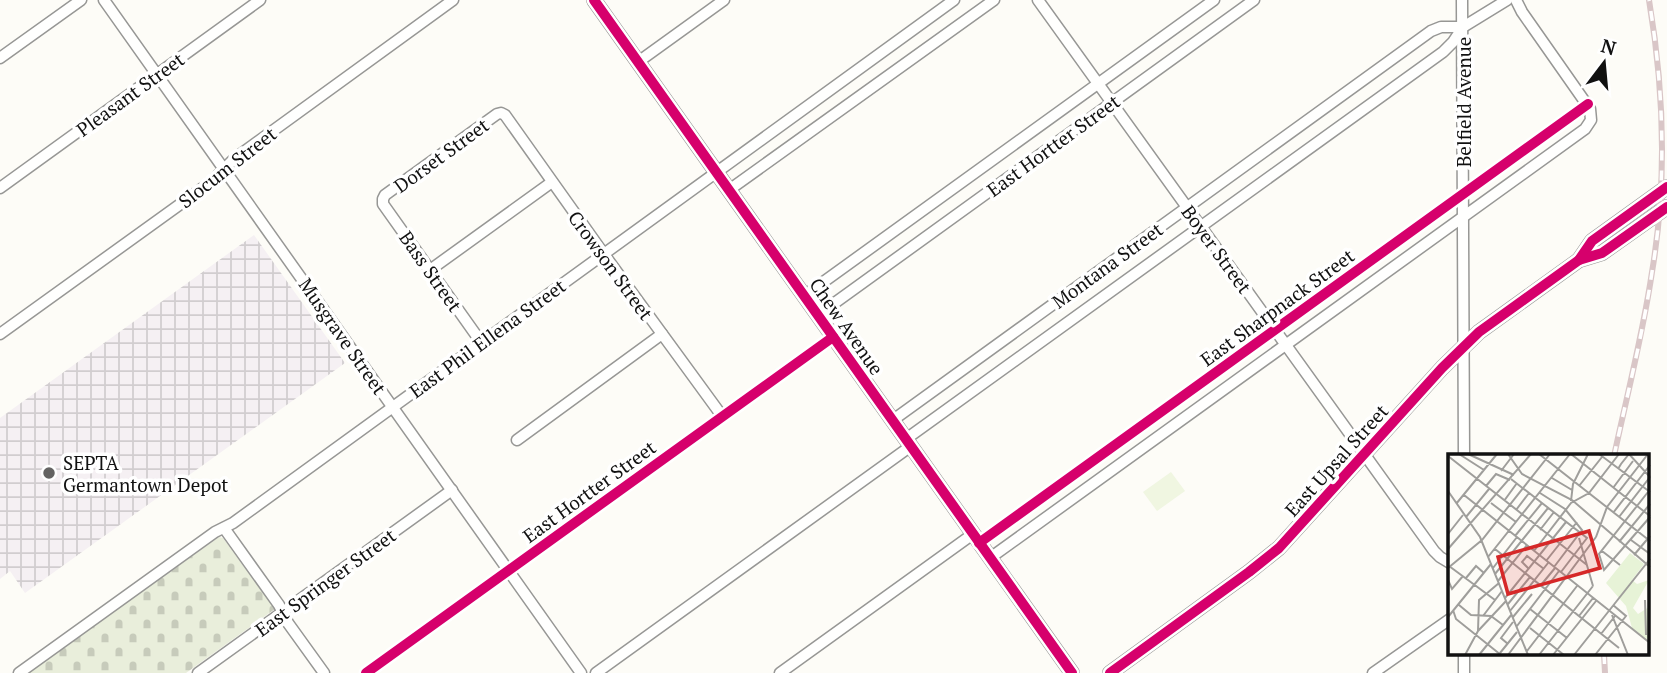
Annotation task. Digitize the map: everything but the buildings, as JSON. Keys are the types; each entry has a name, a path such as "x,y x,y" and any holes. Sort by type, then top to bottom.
{"street":[{"path":"0,58 81,0"},
{"name":"Musgrave Street","path":"104,0 581,673"},
{"name":"Pleasant Street","path":"0,188 260,0"},
{"name":"Slocum Street","path":"0,334 211,182 234,159 453,0"},
{"name":"Chew Avenue","path":"594,0 1072,673"},
{"path":"639,62 724,0"},
{"name":"East Phil Ellena Street","path":"19,673 215,532 233,523 954,0"},
{"path":"729,190 994,0"},
{"name":"Boyer Street","path":"1038,0 1434,551 1448,562"},
{"name":"East Hortter Street","path":"804,296 1214,0"},
{"name":"East Hortter Street","path":"818,315 1254,0"},
{"name":"Belfield Avenue","path":"1462,0 1464,454"},
{"name":"Montana Street","path":"596,673 1201,226 1443,52 1463,27 1507,0"},
{"path":"1516,0 1588,104"},
{"name":"Montana Street","path":"892,420 1432,31 1441,27 1463,27"},
{"name":"East Sharpnack Street","path":"780,673 1275,330 1588,104 1591,120 1585,129 990,558"},
{"name":"Crowson Street","path":"501,113 722,416"},
{"name":"Dorset Street","path":"383,199 501,113"},
{"path":"430,270 552,182"},
{"name":"East Upsal Street","path":"1579,260 1592,241 1667,187"},
{"name":"Bass Street","path":"383,199 383,204 481,342"},
{"name":"East Upsal Street","path":"1111,673 1269,557 1441,368 1494,321 1579,260 1602,253 1667,207"},
{"path":"517,440 662,334"},
{"name":"East Hortter Street","path":"366,673 833,337"},
{"name":"East Springer Street","path":"198,673 452,490"},
{"path":"224,528 324,673"},
{"path":"1373,673 1448,621"}],"shaded area":[{"name":"SEPTA Germantown Depot","path":"254,235 345,363 25,593 10,571 0,579 0,418"}],"green space":[{"path":"1171,472 1185,491 1157,511 1143,492"},
{"path":"219,537 223,538 275,609 186,673 27,673"}],"railway":[{"path":"1614,454 1644,318 1660,204 1662,136 1658,68 1649,0"},
{"path":"1604,656 1605,673"}],"cycle path":[{"path":"594,0 1072,673"},
{"path":"979,543 1588,104"},
{"path":"1579,260 1592,241 1667,187"},
{"path":"1110,673 1279,548 1442,368 1479,332 1579,260 1602,253 1667,207"},
{"path":"366,673 833,337"}],"place":[{"name":"SEPTA Germantown Depot","path":"49,473"}]}
